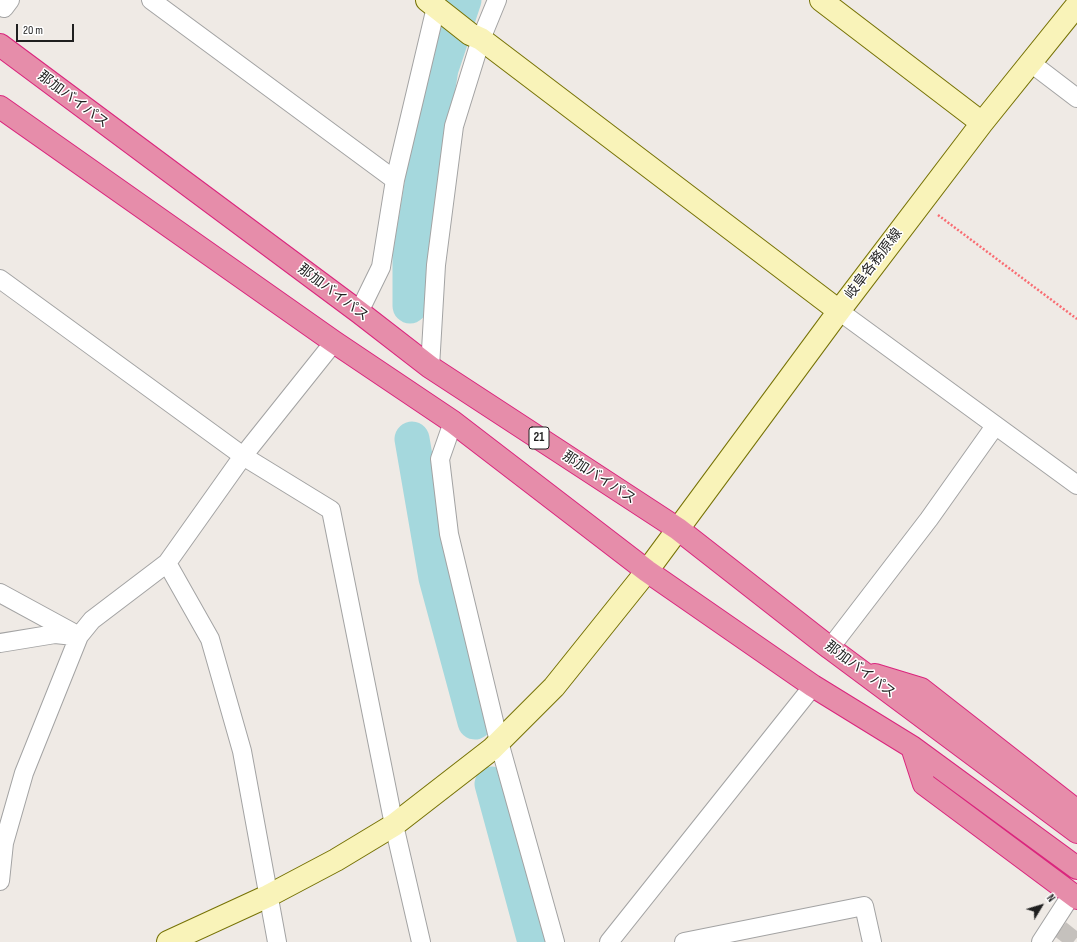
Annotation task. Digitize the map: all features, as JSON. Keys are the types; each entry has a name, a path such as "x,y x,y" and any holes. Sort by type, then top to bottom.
{"highway":[{"name":"那加バイパス","path":"0,45 359,312 430,367 678,529 830,648 1077,832"},
{"path":"0,107 334,342 453,422 647,571 813,686 912,747 1077,868"},
{"path":"859,669 921,689 1077,811"},
{"path":"912,747 924,784 1074,896"}],"street":[{"path":"151,0 395,180"},
{"path":"430,367 436,265 454,126 475,36 497,0"},
{"path":"820,0 982,123"},
{"name":"岐阜各務原線","path":"168,942 268,896 336,860 394,825 492,749 554,687 647,571 839,311 982,123 1077,5"},
{"path":"359,312 381,267 395,180 437,8 839,311 1077,485"},
{"path":"1031,63 1077,98"},
{"path":"0,279 243,456 331,510 394,825 421,942"},
{"path":"0,881 4,843 24,773 79,636 92,620 167,563 243,456 334,342"},
{"path":"453,422 440,459 449,534 499,742 555,942"},
{"path":"830,648 929,519 995,426"},
{"path":"167,563 210,639 242,751 277,942"},
{"path":"0,593 79,636"},
{"path":"0,643 55,634 79,636"},
{"path":"609,942 813,686"},
{"path":"1041,942 1074,896"},
{"path":"684,942 864,906 872,942"}],"path":[{"path":"921,203 1077,319"}],"waterway":[{"path":"410,306 410,256 441,69 464,0"},
{"path":"412,439 436,578 475,722"},
{"path":"492,784 535,942"}],"tunnel":[{"path":"1062,942 1077,923"}]}
